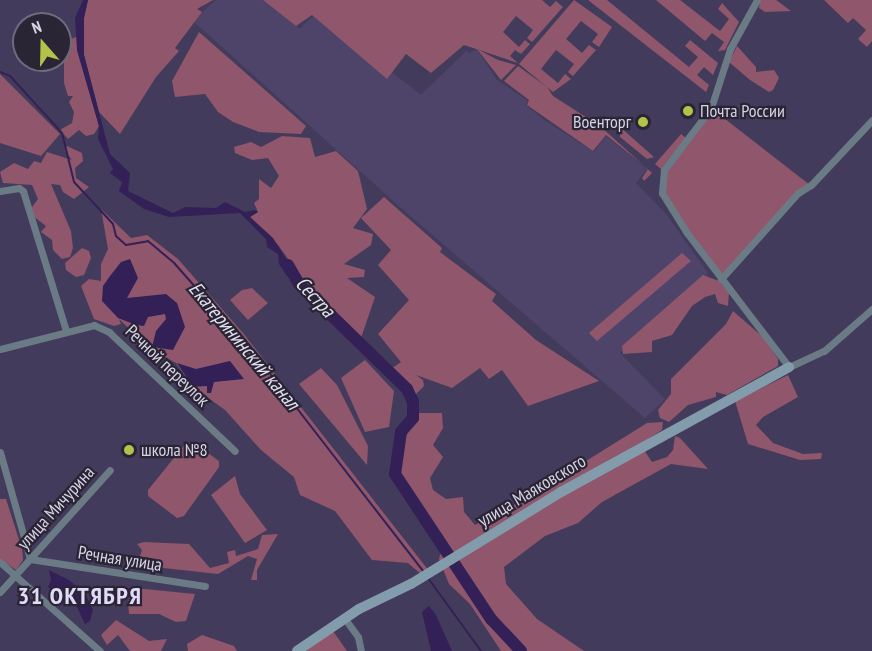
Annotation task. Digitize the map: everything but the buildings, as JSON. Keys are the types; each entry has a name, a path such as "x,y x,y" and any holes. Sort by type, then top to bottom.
{"street":[{"path":"757,0 729,50 711,108 664,170 662,193 670,208 721,279 789,367 824,351 872,309"},
{"path":"721,279 798,194 811,185 872,120"},
{"path":"0,190 19,188 23,191 66,331"},
{"name":"Речной переулок","path":"0,349 94,325 109,332 235,451"},
{"name":"улица Маяковского","path":"297,651 345,619 411,584 670,429 789,367"},
{"path":"0,452 30,559"},
{"name":"улица Мичурина","path":"0,592 110,470"},
{"name":"Речная улица","path":"30,559 205,586"},
{"path":"0,562 100,651"},
{"path":"345,619 358,638 361,651"}],"shaded area":[{"path":"83,0 88,0 84,18 84,55 110,154 130,173 128,191 173,213 185,207 216,208 225,202 245,212 255,210 258,212 250,217 273,238 294,271 302,278 287,276 279,264 278,254 267,247 266,239 240,213 169,217 144,209 119,191 122,182 110,173 113,169 98,139 99,126 77,50 75,18"},
{"path":"88,0 213,0 197,9 202,12 175,48 179,51 156,77 120,134 99,112 84,55 84,18"},
{"path":"216,0 263,0 300,29 316,13 421,95 466,51 470,53 477,49 497,80 528,101 526,105 544,120 594,152 606,136 647,169 636,183 666,214 708,273 620,353 665,399 645,418 400,207 193,21"},
{"path":"263,0 542,0 550,7 556,1 563,7 532,42 527,38 533,30 516,16 503,32 519,47 525,40 530,44 521,54 515,50 510,56 518,63 464,45 431,73 406,54 387,79 312,15 296,26"},
{"path":"574,0 612,27 599,47 592,42 598,34 581,21 566,39 582,53 589,45 596,50 573,76 568,72 574,64 556,50 541,69 558,83 565,74 571,79 553,92 519,64"},
{"path":"588,0 607,0 689,67 698,57 685,46 690,40 718,63 713,75 704,67 697,75 709,85 706,92"},
{"path":"656,0 680,0 720,31 729,19 718,9 722,3 739,22 725,50 718,51 724,42 712,33 705,41"},
{"path":"760,0 776,0 791,11 765,12 759,8"},
{"path":"824,0 872,0 872,41 867,47 858,39 866,30 853,18 848,23"},
{"path":"199,32 306,126 301,134 259,132 233,122 218,112 205,94 175,97 172,81"},
{"path":"78,36 77,50 99,126 94,134 86,136 79,130 68,139 60,130 72,123 74,112 69,102 73,96 68,96 64,83 64,72 72,72 72,39"},
{"path":"737,46 756,67 756,72 774,70 779,78 773,90 769,92 750,80 729,62"},
{"path":"477,49 498,60 516,65 501,80"},
{"path":"518,66 547,87 553,96 600,126 644,166 606,135 593,151 527,105 529,100 504,81"},
{"path":"0,74 60,134 41,156 0,143"},
{"path":"711,108 810,185 721,278 663,193 665,171"},
{"path":"620,127 654,157 647,159 620,137"},
{"path":"681,134 686,138 661,169 655,164"},
{"path":"282,136 310,138 315,157 336,151 358,171 367,209 353,228 373,234 371,245 344,264 365,270 364,277 347,278 375,297 361,338 300,280 302,278 278,245 250,217 258,212 254,203 259,199 259,179 271,188 279,176 268,158 252,160 235,153 234,147 251,142 261,147"},
{"path":"67,146 82,153 83,161 75,168 76,178 89,187 74,199 63,192 60,185 51,184 71,231 73,248 70,257 62,259 53,250 52,240 41,232 46,226 33,216 32,207 38,199 32,185 3,183 0,172 14,163 28,169 34,161 41,163 47,152 72,160 65,151"},
{"path":"648,169 652,173 644,181 642,178"},
{"path":"384,197 442,248 440,252 496,294 492,301 536,340 599,381 528,406 502,370 489,379 480,368 452,388 416,375 423,380 424,386 415,395 418,413 442,413 443,428 433,445 443,457 430,478 433,490 446,499 463,497 464,512 475,525 525,499 647,423 663,422 662,430 640,444 652,462 667,457 673,450 675,436 680,438 708,469 671,464 602,502 578,523 545,536 504,567 506,584 537,619 584,651 501,651 470,604 449,584 439,559 442,548 395,474 401,432 413,418 413,402 407,388 388,371 401,362 378,334 409,300 378,265 391,250 361,218"},
{"path":"101,209 131,238 147,235 178,259 243,333 429,571 422,575 408,563 372,560 335,511 300,495 294,477 261,450 225,410 193,387 176,363 151,349 119,319 121,324 114,326 94,319 81,286 89,279 101,281 101,264 108,249"},
{"path":"82,248 89,251 91,258 84,275 76,277 66,270 65,263"},
{"path":"682,253 691,261 597,341 589,333"},
{"path":"130,259 138,278 127,298 166,294 177,303 185,327 173,350 152,347 156,331 166,319 165,314 148,317 144,326 136,325 118,318 102,301 103,286 121,262"},
{"path":"703,275 719,281 729,293 728,306 718,303 715,294 705,297 692,306 672,335 652,341 652,352 623,354 622,346"},
{"path":"252,288 268,303 248,320 230,300 242,290"},
{"path":"733,311 764,338 778,359 778,366 727,395 716,392 716,397 688,405 669,422 660,418 658,410 671,394 671,379 726,324"},
{"path":"365,360 394,391 389,427 365,432 341,378"},
{"path":"230,361 244,379 214,382 211,393 207,393 207,386 193,387 177,363 196,369"},
{"path":"321,368 337,385 368,446 367,465 299,384"},
{"path":"788,375 798,397 763,417 756,425 773,443 803,454 822,453 821,459 800,460 748,444 735,401"},
{"path":"193,442 219,461 219,467 184,516 177,518 148,496 148,490 186,443"},
{"path":"235,476 240,494 267,530 245,543 211,495"},
{"path":"0,499 6,499 22,549 23,560 16,570 0,559"},
{"path":"278,534 257,570 257,580 251,580 257,559 248,556 218,574 137,565 142,550 137,544 144,542 189,544 210,568 229,563 227,552 235,550 236,556 258,549 262,535"},
{"path":"49,570 69,580 85,593 93,610 90,621 85,624 76,605 48,587 51,580"},
{"path":"135,588 195,594 186,621 176,622 159,614 129,614 128,601"},
{"path":"429,606 436,615 452,651 431,651 422,612"},
{"path":"116,620 149,641 167,639 161,651 130,651 118,635 107,645 101,635"},
{"path":"333,631 347,651 306,651"},
{"path":"202,635 234,646 237,651 188,651 187,644"}],"waterway":[{"name":"Екатерининский канал","path":"0,72 10,76 62,133 74,182 113,224 116,236 126,245 148,241 175,264 261,362 423,571"},
{"name":"Сестра","path":"288,265 299,284 407,389 413,402 413,418 401,432 395,474 491,619 521,651"},
{"name":"Екатерининский канал","path":"428,578 481,651"}],"place":[{"name":"Почта России","path":"688,111"},
{"name":"Военторг","path":"643,122"},
{"name":"школа №8","path":"129,450"}],"district":[{"name":"31 ОКТЯБРЯ","path":"80,596"}]}
